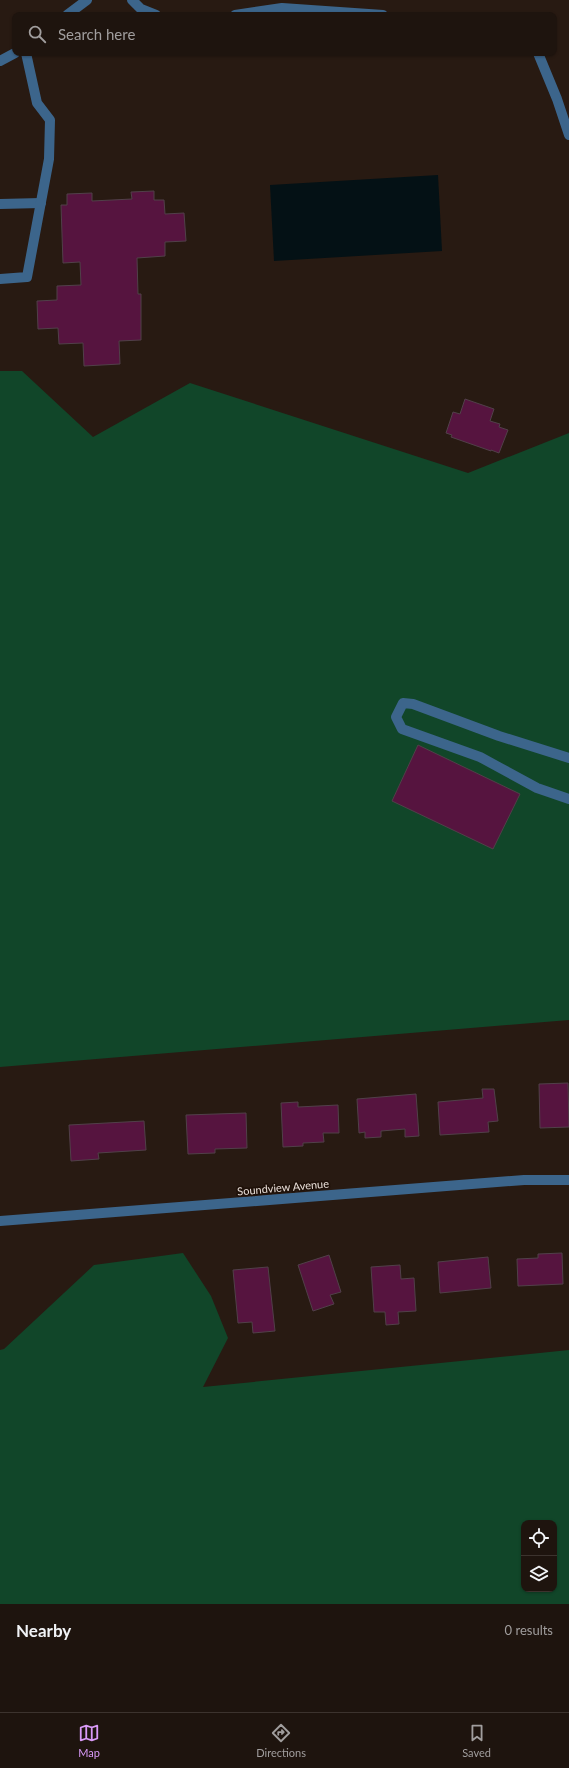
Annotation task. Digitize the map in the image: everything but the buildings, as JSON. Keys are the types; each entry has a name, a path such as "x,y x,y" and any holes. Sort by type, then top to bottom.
{"street":[{"path":"71,12 87,0"},
{"path":"132,0 141,10 147,12"},
{"path":"255,12 282,8 340,12"},
{"path":"0,61 12,55"},
{"path":"0,279 27,277 49,159 50,120 37,103 27,56"},
{"path":"539,56 557,99 569,135"},
{"path":"0,204 41,203"},
{"path":"569,758 499,736 413,704 402,703 396,716 402,730 480,757 537,788 569,799"},
{"name":"Soundview Avenue","path":"0,1221 524,1180 569,1180"}],"green space":[{"path":"0,371 22,371 93,437 190,383 468,473 569,433 569,1020 0,1067"},
{"path":"183,1253 211,1296 228,1338 203,1387 569,1350 569,1604 0,1604 0,1350 4,1349 94,1265"}],"shaded area":[{"path":"438,175 442,251 274,261 270,185"}]}
